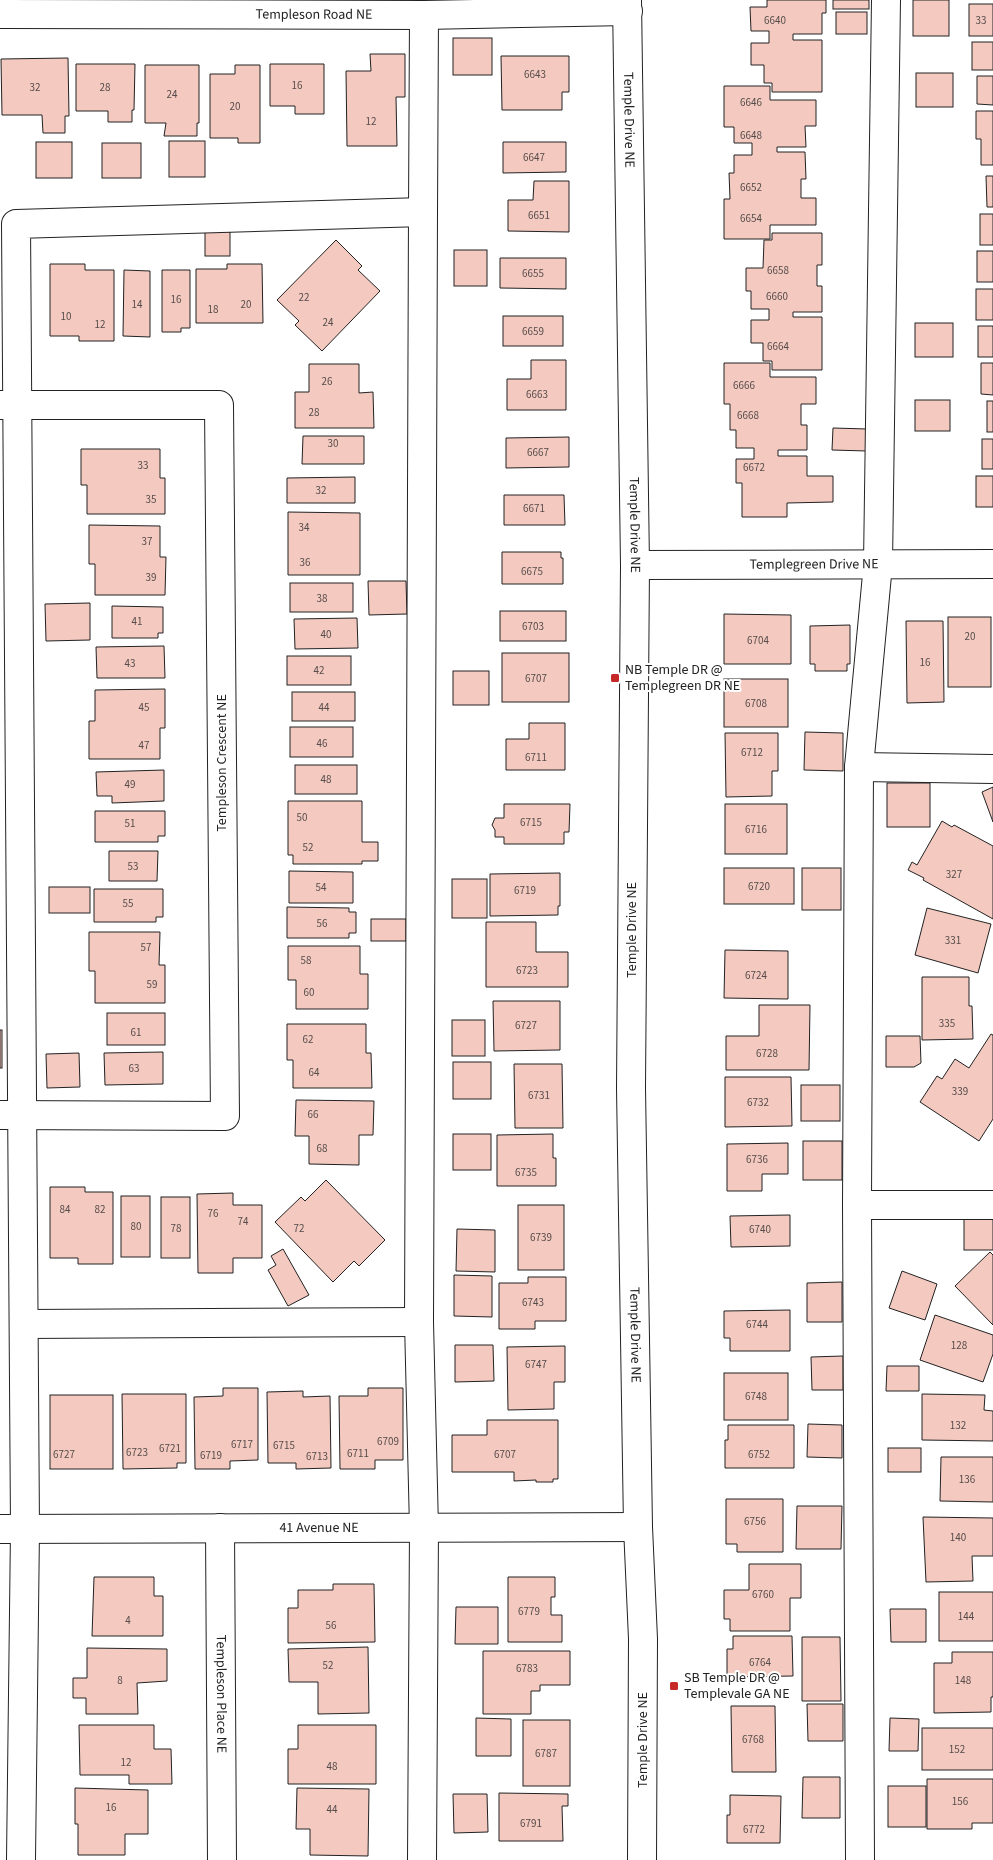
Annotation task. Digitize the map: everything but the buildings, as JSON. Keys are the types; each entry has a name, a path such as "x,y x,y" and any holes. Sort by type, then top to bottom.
{"street":[{"path":"860,1860 856,1204 858,767 878,564 886,0"},
{"name":"Templeson Road NE","path":"0,14 424,15 627,5"},
{"name":"Temple Drive NE","path":"627,5 635,565 631,1088 638,1527 643,1638 642,1860"},
{"path":"422,1860 424,1528 420,1322 424,15"},
{"path":"20,1860 12,1529 24,1324 10,1115 9,406 16,224 423,212"},
{"name":"Templeson Crescent NE","path":"9,406 219,405 225,1116 10,1115"},
{"name":"Templegreen Drive NE","path":"635,565 993,564"},
{"path":"858,767 993,769"},
{"path":"856,1204 993,1205"},
{"path":"24,1324 420,1322"},
{"name":"41 Avenue NE","path":"12,1529 638,1527"},
{"name":"Templeson Place NE","path":"220,1528 222,1860"}],"place":[{"name":"NB Temple DR @ Templegreen DR NE","path":"615,678"},
{"name":"SB Temple DR @ Templevale GA NE","path":"674,1686"}]}
